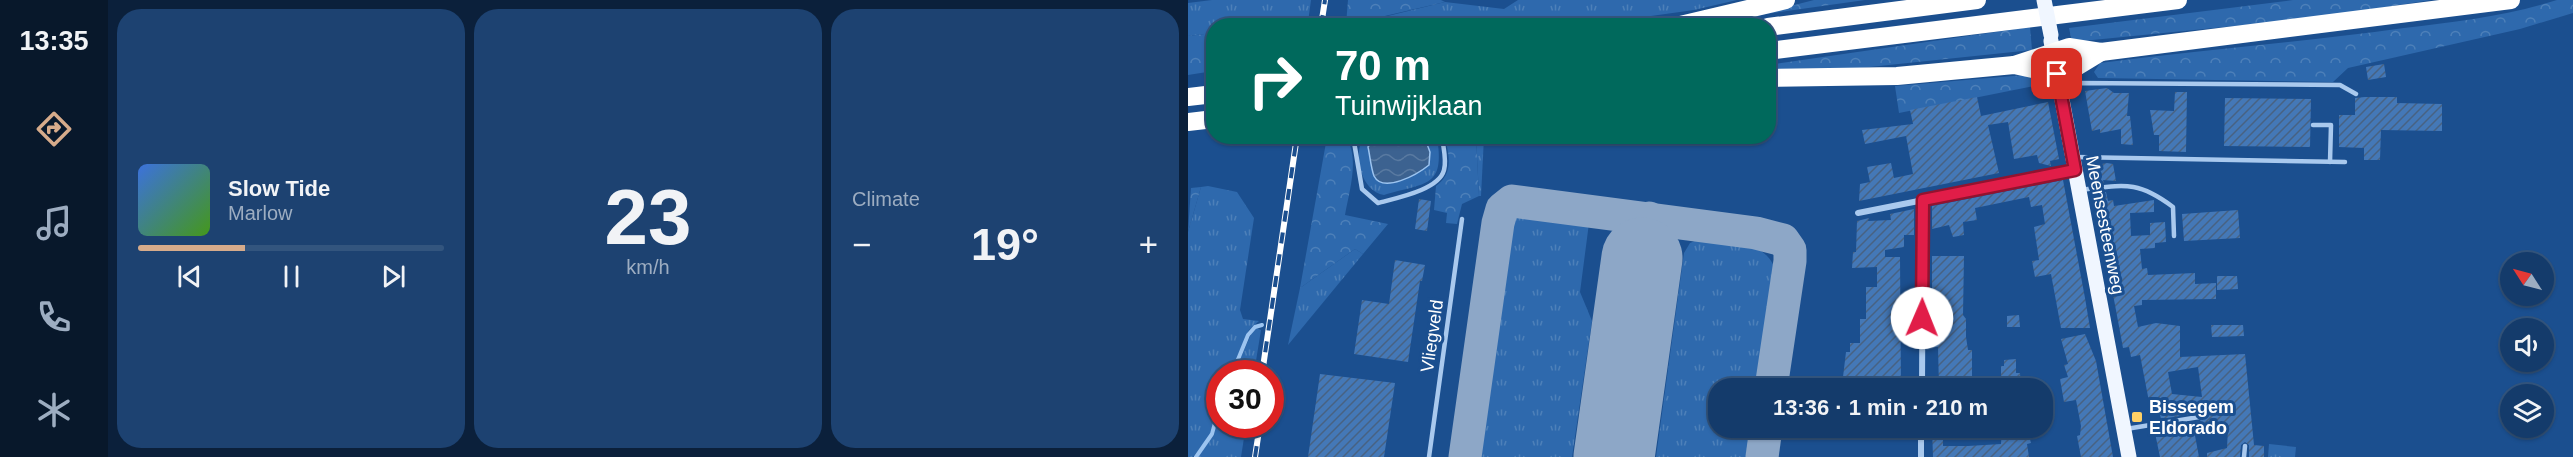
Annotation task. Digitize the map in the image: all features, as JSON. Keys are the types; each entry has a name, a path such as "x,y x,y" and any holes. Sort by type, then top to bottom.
{"highway":[{"path":"1710,18 1785,0"},
{"path":"1776,26 1977,0"},
{"path":"1776,50 2178,0"},
{"path":"1776,78 1897,76 2014,65 2052,43 2101,52 2511,0"},
{"path":"2014,65 2058,81 2101,52"},
{"path":"1188,97 1206,95"},
{"path":"1188,122 1206,120"}],"main road":[{"name":"Meensesteenweg","path":"2044,0 2128,457"}],"street":[{"path":"1858,213 2073,164"},
{"path":"1922,378 1923,200"},
{"path":"1921,438 1921,457"}],"lane":[{"path":"2058,81 2340,86 2356,94"},
{"path":"2313,125 2331,125 2330,162"},
{"path":"1354,144 1362,189 1378,202 1409,195 1438,181 1444,172 1443,144"},
{"path":"2073,164 2345,162"},
{"path":"2078,190 2117,186 2153,191 2173,207 2174,236"},
{"name":"Vliegveld","path":"1429,457 1462,219"},
{"path":"2123,430 2199,417"},
{"path":"2244,457 2245,446"}],"green space":[{"path":"1212,0 1311,0 1309,18 1206,18 1206,34 1188,36 1188,3"},
{"path":"1348,0 1441,0 1445,2 1376,18 1347,18"},
{"path":"1518,0 1737,0 1694,10 1636,18 1380,18 1445,2 1504,9"},
{"path":"1814,0 1865,0 1751,16"},
{"path":"2293,0 2431,0 2316,18 2072,42 2069,28"},
{"path":"2557,0 2573,0 2573,13 2520,29 2348,68 2333,82 2098,78 2094,72 2100,63 2462,21"},
{"path":"2030,27 2032,50 1860,68 1776,69 1776,64"},
{"path":"1206,34 1206,72 1188,75 1188,36"},
{"path":"2036,74 2049,83 1899,113 1895,86"},
{"path":"1326,144 1350,144 1353,165 1345,215 1388,224 1363,254 1355,249 1300,288"},
{"path":"1438,144 1438,166 1430,180 1412,188 1384,195 1370,187 1361,172 1360,145"},
{"path":"1446,144 1476,144 1479,196 1462,204 1457,224 1446,223 1447,213 1434,210 1436,186 1446,176 1448,170"},
{"path":"1476,144 1484,144 1481,196 1479,196"},
{"path":"1208,186 1237,192 1254,218 1240,310 1243,319 1259,321 1249,330 1236,360 1206,360 1206,438 1208,438 1193,457 1188,457 1188,232 1201,187"},
{"path":"1201,187 1188,232 1191,188"},
{"path":"1524,213 1589,223 1580,292 1592,321 1572,457 1475,457 1507,229 1516,215"},
{"path":"1702,238 1747,244 1766,255 1777,275 1763,378 1708,378 1708,438 1755,438 1752,457 1656,457 1684,253 1690,243"},
{"path":"1355,249 1363,254 1288,345 1300,288"},
{"path":"1256,328 1261,330 1256,360 1240,360"},
{"path":"1212,438 1244,438 1241,457 1197,457"},
{"path":"2269,444 2296,447 2295,457 2268,457"}],"water":[{"path":"1370,144 1427,144 1430,152 1429,165 1401,181 1385,183 1378,181 1373,173 1368,147"}],"building":[{"path":"2384,64 2386,77 2368,80 2366,67"},
{"path":"2107,88 2114,93 2129,93 2127,116 2130,116 2133,145 2121,144 2121,129 2100,133 2100,129 2092,131 2085,91"},
{"path":"2175,92 2187,92 2186,152 2159,151 2159,135 2154,135 2150,110 2174,111"},
{"path":"1977,97 1981,116 2048,102 2059,159 2050,161 2051,166 2039,163 2037,155 2014,159 2008,122 1988,125 1999,173 1859,201 1860,184 1870,182 1867,167 1891,163 1894,178 1913,174 1906,136 1865,144 1862,130 1913,124 1910,110"},
{"path":"2397,97 2397,103 2442,104 2442,131 2381,130 2380,160 2364,160 2364,148 2339,147 2339,115 2355,115 2355,98"},
{"path":"2225,98 2311,99 2310,147 2224,146"},
{"path":"2113,164 2116,181 2103,180 2104,183 2093,184 2091,166"},
{"path":"2063,180 2090,328 2061,328 2051,274 2035,277 2032,261 2039,260 2034,227 2045,224 2042,205 2031,207 2029,197 1975,208 1977,220 1963,222 1964,235 1953,237 1949,225 1932,229 1932,206"},
{"path":"2106,192 2108,201 2113,200 2114,206 2154,200 2154,212 2130,213 2131,236 2150,235 2150,223 2165,222 2166,242 2155,243 2155,248 2140,249 2142,269 2147,268 2148,275 2195,273 2195,284 2216,283 2216,299 2142,300 2142,305 2134,306 2138,327 2156,323 2180,326 2180,357 2245,354 2254,445 2264,446 2264,457 2249,457 2249,445 2245,442 2241,445 2240,457 2207,457 2207,453 2227,448 2228,428 2193,425 2199,457 2160,457 2155,433 2164,432 2163,428 2200,421 2203,416 2198,413 2161,419 2159,410 2151,412 2140,355 2131,357 2129,347 2123,348 2094,193","holes":["2198,367 2202,397 2172,394 2168,372"]},
{"path":"1419,199 1431,201 1427,231 1415,229"},
{"path":"1914,209 1914,235 1904,235 1904,247 1885,250 1885,257 1900,257 1901,378 1843,377 1846,352 1850,352 1850,343 1860,343 1860,319 1866,319 1866,287 1877,287 1877,267 1852,268 1853,252 1856,252 1857,221 1869,218 1868,221 1891,220 1890,214"},
{"path":"2238,210 2240,238 2184,241 2182,214"},
{"path":"1932,256 1964,256 1963,315 1966,319 1968,350 1972,350 1972,378 1939,378 1938,347 1932,347"},
{"path":"1395,260 1425,265 1422,281 1420,281 1408,362 1354,354 1362,300 1389,304"},
{"path":"2217,276 2237,276 2238,289 2217,290"},
{"path":"2019,315 2020,327 2007,327 2007,316"},
{"path":"2211,325 2243,325 2244,336 2212,337"},
{"path":"2085,334 2096,361 2113,457 2081,457 2077,436 2080,435 2081,426 2076,400 2064,402 2060,379 2068,377 2064,365 2068,364 2061,339"},
{"path":"2016,359 2016,373 2020,373 2020,378 2001,378 2001,366 2004,366 2004,360"},
{"path":"1320,374 1395,383 1384,457 1308,457"},
{"path":"1932,438 1943,438 1943,446 2001,444 2001,438 2030,438 2031,443 2027,444 2029,457 1933,457"}],"waterway":[{"path":"1238,360 1248,335 1255,327 1262,325"},
{"path":"1196,457 1209,438"}],"taxiway":[{"path":"1465,457 1498,223 1502,209 1512,201 1756,233 1783,240 1790,250 1790,261 1772,378"},
{"path":"1642,258 1649,218"},
{"path":"1762,457 1765,438"}],"runway":[{"path":"1614,457 1642,258"}],"railway":[{"path":"1322,18 1325,0"},
{"path":"1264,360 1296,144"},
{"path":"1255,457 1258,438"}],"place":[{"name":"Bissegem Eldorado","path":"2137,417"}],"route":[{"path":"1922,318 1923,200 2075,170 2057,74"}]}
